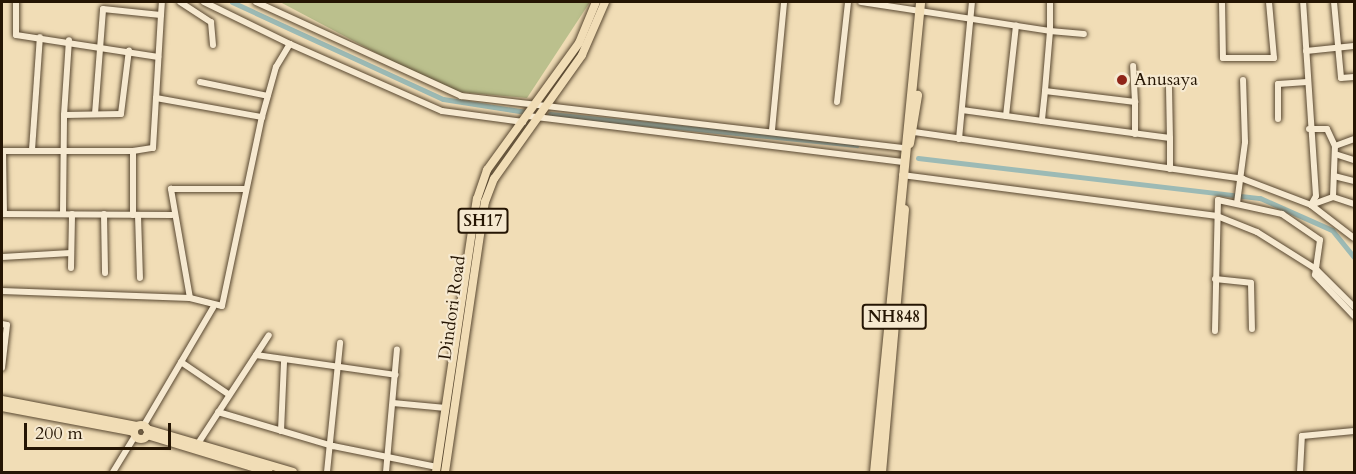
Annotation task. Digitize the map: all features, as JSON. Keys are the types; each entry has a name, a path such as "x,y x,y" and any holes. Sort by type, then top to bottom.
{"highway":[{"name":"NH848","path":"920,2 922,13"},
{"name":"NH848","path":"881,472 904,176 903,162 910,132 922,13 926,2"},
{"name":"NH848","path":"874,472 904,176"}],"main road":[{"path":"437,470 477,199 487,170 536,106 579,43 596,2"},
{"name":"Dindori Road","path":"445,472 485,202 494,179 582,55 605,2"},
{"path":"2,400 141,430 293,472"},
{"path":"2,407 141,430 269,472"}],"street":[{"path":"16,2 14,34 69,40 158,57"},
{"path":"95,114 104,2"},
{"path":"162,2 153,148 133,151 63,149 2,151 3,214 171,215"},
{"path":"180,2 211,22 213,45"},
{"path":"204,2 290,44 442,111 903,162"},
{"path":"256,2 446,92 536,106 772,130 907,148"},
{"path":"772,130 784,2"},
{"path":"837,102 848,2"},
{"path":"861,2 970,22 1084,34"},
{"path":"959,140 972,2"},
{"path":"1042,121 1050,31 1050,2"},
{"path":"1222,2 1223,58 1274,58 1269,2"},
{"path":"1303,2 1309,129 1316,195 1311,205"},
{"path":"1334,2 1341,78 1354,77"},
{"path":"103,9 161,15"},
{"path":"1006,116 1016,26"},
{"path":"32,150 40,37"},
{"path":"63,214 64,115 69,40"},
{"path":"113,472 141,430 213,308 223,304 245,189 262,117 268,96 290,44"},
{"path":"1306,51 1354,46"},
{"path":"64,115 124,110 129,50"},
{"path":"1133,66 1135,134"},
{"path":"1237,201 1243,179 1243,80"},
{"path":"200,82 268,96"},
{"path":"1278,119 1278,84 1307,82"},
{"path":"1168,87 1170,169"},
{"path":"1045,91 1135,102"},
{"path":"156,98 262,117"},
{"path":"962,110 1170,138"},
{"path":"1309,129 1327,129 1335,146 1333,197"},
{"path":"910,132 1243,179 1311,205 1354,238"},
{"path":"1335,146 1354,139"},
{"path":"133,151 140,278"},
{"path":"1335,154 1354,159"},
{"path":"904,176 1217,216 1257,232 1316,269 1354,307"},
{"path":"1334,176 1354,181"},
{"path":"189,298 171,215 173,187 245,189"},
{"path":"1311,205 1333,197 1354,204"},
{"path":"1215,331 1218,200 1237,201 1282,214 1320,240 1315,275 1354,316"},
{"path":"71,268 72,214"},
{"path":"104,214 105,273"},
{"path":"2,257 71,253"},
{"path":"1215,279 1251,283 1252,329"},
{"path":"2,291 189,298 213,308"},
{"path":"2,324 7,325 2,368"},
{"path":"197,445 268,335"},
{"path":"327,472 333,446 340,343"},
{"path":"386,472 398,349"},
{"path":"256,355 337,371 396,375"},
{"path":"280,431 284,361"},
{"path":"181,362 228,394"},
{"path":"393,403 446,408"},
{"path":"218,412 333,446 437,470"},
{"path":"1300,472 1302,436 1354,430"}],"green space":[{"path":"280,2 590,2 527,98 459,92 431,82"}],"waterway":[{"path":"232,2 443,99 526,112"},
{"path":"550,114 856,145"},
{"path":"918,158 1260,198 1332,230 1354,257"}],"place":[{"name":"Anusaya","path":"1122,80"}]}
